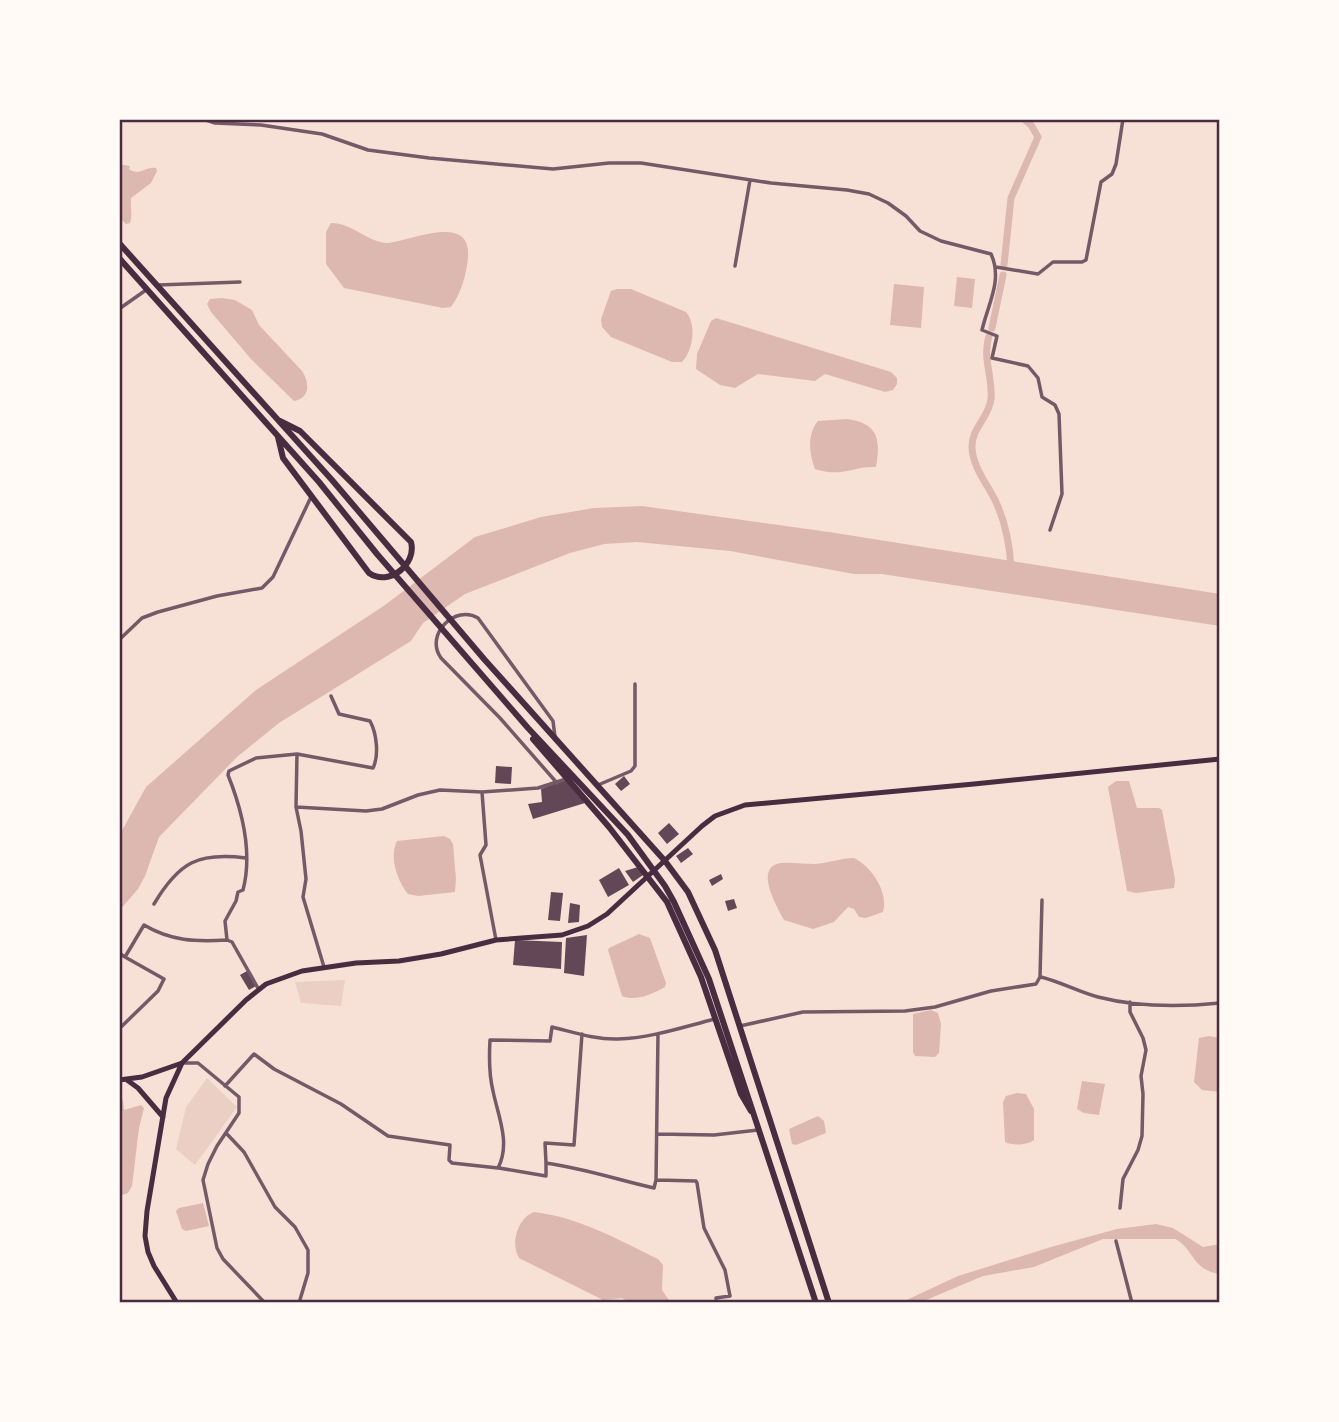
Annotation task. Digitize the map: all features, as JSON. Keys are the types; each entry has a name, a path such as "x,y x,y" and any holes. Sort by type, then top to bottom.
{"highway":[{"path":"119,243 665,861 688,892 706,927 740,1026 829,1303"},
{"path":"119,258 320,482 377,554 474,667 628,835 652,874 689,946 741,1094 754,1115"},
{"path":"278,420 300,431 411,542 412,552 407,563 388,578 374,577 369,573 284,458 278,436"},
{"path":"513,711 566,779 674,902 709,979 816,1303"}],"main road":[{"path":"177,1303 154,1266 145,1236 147,1210 170,1085 182,1063 259,990 279,978 324,967 409,959 496,940 562,935 588,926 607,914 715,816 745,805 1220,759"},
{"path":"119,1080 142,1077 182,1063"},
{"path":"127,1080 138,1088 163,1116"}],"street":[{"path":"202,119 215,123 261,125 322,134 368,150 429,158 553,169 609,163 641,163 750,180 869,194 888,203 920,231 941,241 991,254 996,267 996,287 982,330 997,336 992,358 1028,366 1038,378 1042,397 1055,405 1059,414 1062,494 1050,530"},
{"path":"996,267 1038,274 1053,262 1086,260 1101,183 1112,174 1116,164 1123,119"},
{"path":"735,266 750,180"},
{"path":"156,285 240,282"},
{"path":"119,309 146,290"},
{"path":"119,640 142,618 158,612 217,596 262,588 273,577 312,495"},
{"path":"555,737 553,721 478,618 463,614 443,626 435,640 438,654 500,718 557,783"},
{"path":"598,785 631,772 635,766 635,684"},
{"path":"227,940 224,926 238,892 243,890 246,858 240,805 228,775 229,771 256,758 297,754 356,766 375,766 375,731 370,722 339,714 331,696"},
{"path":"297,754 296,807 306,879 303,897 324,967"},
{"path":"296,807 366,811 382,809 440,790 482,792 538,788 566,779"},
{"path":"482,792 486,845 480,855 496,940"},
{"path":"154,904 163,888 183,866 209,857 246,858"},
{"path":"740,1026 803,1012 893,1011 935,1007 991,991 1036,984 1040,977 1042,900"},
{"path":"125,957 144,925 160,935 180,940 227,940 232,942 259,990"},
{"path":"119,953 164,979 158,991 119,1029"},
{"path":"1040,977 1097,997 1130,1002 1189,1006 1220,1003"},
{"path":"1119,1208 1123,1179 1142,1136 1141,1076 1146,1050 1130,1012 1130,1002"},
{"path":"498,1168 502,1158 503,1128 492,1089 490,1041 550,1041 552,1027 616,1039 658,1034 715,1019"},
{"path":"225,1086 254,1054 274,1069 341,1104 388,1136 450,1145 449,1160 452,1163 546,1177 545,1143 574,1146 582,1034"},
{"path":"546,1163 578,1167 588,1173 654,1188 658,1034"},
{"path":"182,1063 198,1063 239,1097 241,1102 239,1113 208,1164 203,1180 217,1248 223,1259 265,1303"},
{"path":"657,1134 714,1135 758,1130"},
{"path":"226,1133 244,1152 275,1207 295,1227 309,1250 308,1273 299,1303"},
{"path":"656,1180 697,1183 704,1228 724,1270 730,1296 716,1298 716,1303"},
{"path":"1116,1241 1132,1303"}],"shaded area":[{"path":"119,164 130,166 129,169 136,172 152,168 157,171 151,183 131,198 131,220 126,224 119,217"},
{"path":"331,223 346,226 386,243 436,233 449,232 459,235 466,243 468,256 463,283 455,302 451,307 443,308 344,288 326,264 326,232"},
{"path":"957,277 975,279 972,308 954,306"},
{"path":"894,284 924,287 921,328 890,325"},
{"path":"631,289 686,312 692,323 692,337 689,351 682,362 672,362 611,337 602,327 601,319 611,291"},
{"path":"210,299 235,300 252,310 259,325 302,371 307,385 303,397 294,401 251,359 211,312 207,304"},
{"path":"716,318 891,372 897,378 897,384 893,390 885,392 825,374 815,381 758,374 735,388 720,385 696,369 697,354 711,321"},
{"path":"847,419 865,424 875,434 878,448 876,467 840,472 815,469 810,444 814,426 818,421"},
{"path":"642,506 829,532 1220,594 1220,626 882,574 854,574 730,551 637,542 604,544 570,553 465,594 423,623 411,641 279,723 237,757 159,837 138,889 119,911 119,836 146,787 256,690 385,605 475,537 541,517 594,508"},
{"path":"1116,781 1129,781 1137,808 1162,810 1175,879 1174,888 1136,893 1127,891 1108,787"},
{"path":"444,836 453,844 455,892 418,896 408,894 395,868 397,841"},
{"path":"854,858 867,867 877,880 883,896 883,912 866,918 859,917 854,909 848,907 834,922 813,929 784,920 769,888 769,872 773,866 781,863 815,864"},
{"path":"639,934 650,938 666,983 665,987 650,995 627,998 622,996 608,950"},
{"path":"345,980 341,1006 301,1003 295,982"},
{"path":"931,1010 938,1013 941,1024 939,1053 935,1057 915,1056 913,1014"},
{"path":"1199,1038 1220,1038 1220,1092 1202,1090 1194,1082"},
{"path":"207,1078 237,1107 195,1165 176,1149 186,1107"},
{"path":"1082,1081 1105,1084 1099,1115 1077,1109"},
{"path":"1026,1094 1034,1109 1034,1140 1028,1143 1005,1142 1003,1102 1006,1096"},
{"path":"119,1095 124,1110 141,1105 144,1108 132,1186 128,1193 119,1196"},
{"path":"818,1116 824,1121 826,1133 796,1145 792,1144 789,1129"},
{"path":"203,1203 209,1226 186,1231 182,1229 176,1211"},
{"path":"534,1212 582,1224 658,1259 663,1265 662,1290 671,1303 630,1303 622,1298 603,1300 519,1258 515,1245 517,1232 528,1215"},
{"path":"1156,1224 1173,1228 1203,1247 1220,1244 1220,1274 1203,1268 1175,1239 1103,1239 1034,1267 983,1276 919,1303 900,1303 958,1276 1051,1247 1117,1229"}],"building":[{"path":"496,766 512,767 511,784 495,783"},
{"path":"624,776 630,784 621,791 615,784"},
{"path":"566,779 585,803 533,819 528,804 542,802 541,789"},
{"path":"669,823 679,834 667,844 658,833"},
{"path":"688,848 693,854 681,863 676,856"},
{"path":"638,867 643,875 633,882 625,871"},
{"path":"619,868 629,885 608,897 599,880"},
{"path":"721,874 723,879 712,886 709,880"},
{"path":"551,892 563,893 560,921 548,920"},
{"path":"734,899 737,908 728,911 725,901"},
{"path":"570,903 580,905 579,922 568,923"},
{"path":"587,935 584,976 564,973 566,938"},
{"path":"515,940 562,942 561,969 513,965"},
{"path":"247,971 256,986 249,990 240,975"}],"waterway":[{"path":"1004,265 1011,198 1038,137 1024,119"},
{"path":"992,328 1003,275"},
{"path":"989,336 987,360 991,383 990,406 974,435 972,448 978,469 1002,518 1011,569"}]}
